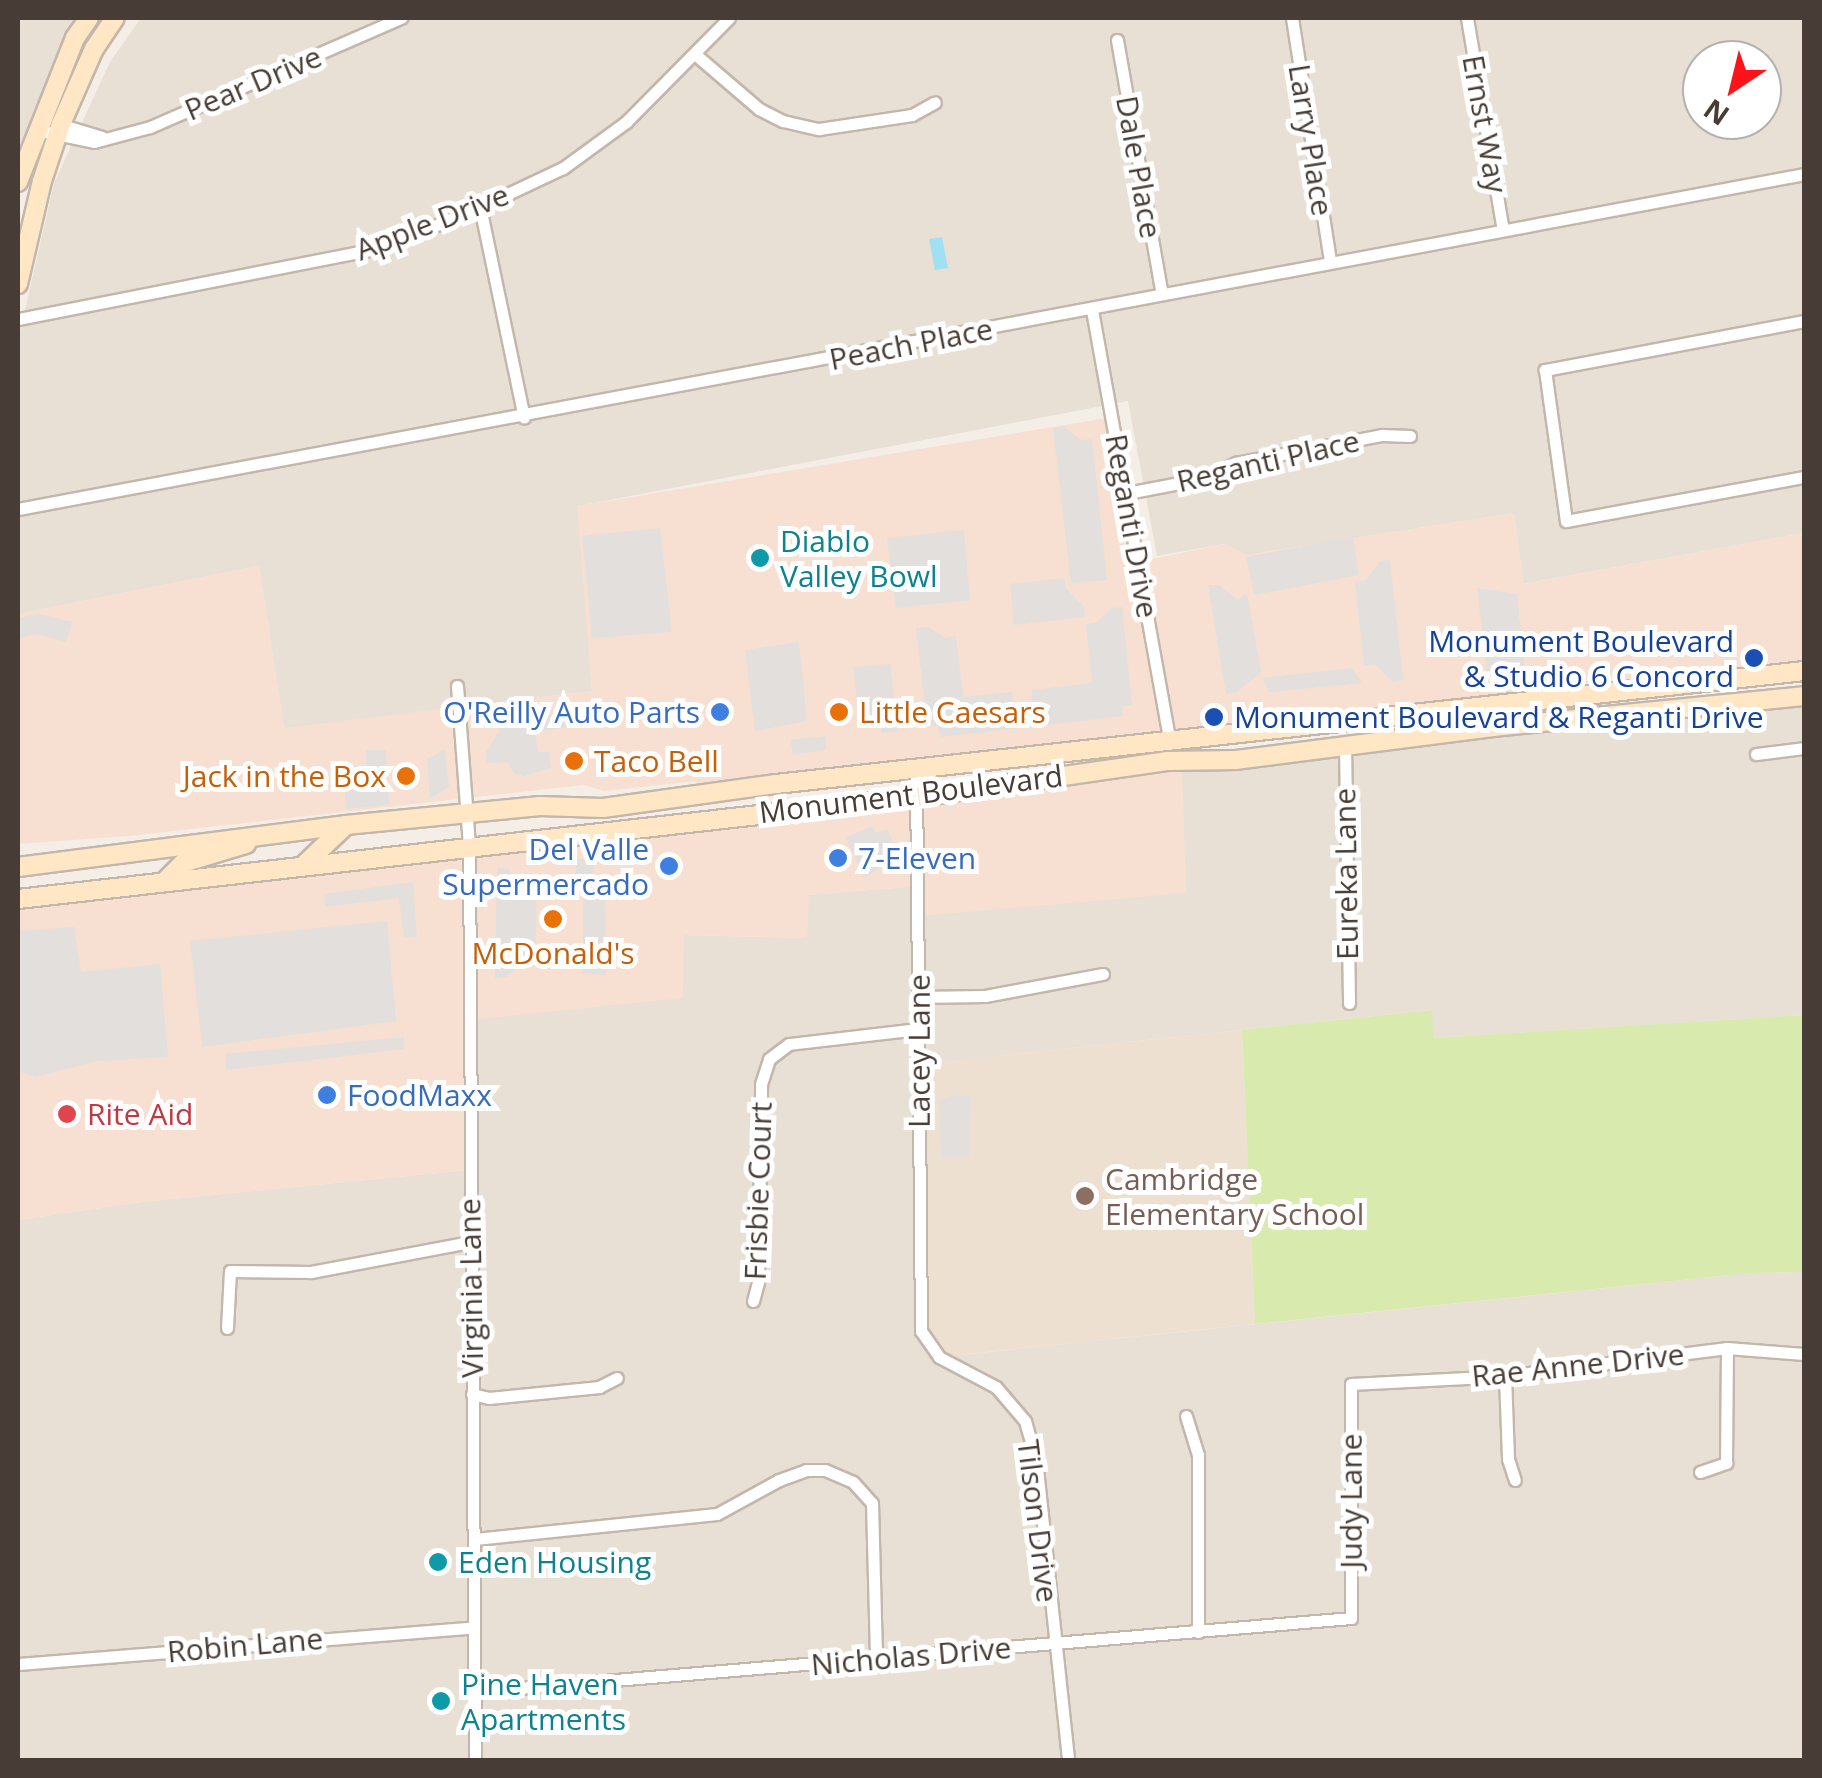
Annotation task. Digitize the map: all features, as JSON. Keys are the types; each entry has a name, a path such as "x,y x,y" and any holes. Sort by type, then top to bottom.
{"main road":[{"path":"18,182 75,38 89,18"},
{"path":"18,284 60,130 94,48 115,18"},
{"name":"Monument Boulevard","path":"18,867 346,825 540,806 602,808 1804,671"},
{"name":"Monument Boulevard","path":"18,899 918,797 1168,761 1236,760 1804,696"},
{"path":"305,864 346,825"},
{"path":"166,880 183,862 222,854 265,835"}],"street":[{"name":"Pear Drive","path":"39,124 94,142 150,127 250,87 401,18"},
{"name":"Apple Drive","path":"18,319 381,248 480,207 564,168 626,122 729,18"},
{"name":"Larry Place","path":"1292,18 1330,262"},
{"name":"Ernst Way","path":"1467,18 1503,230"},
{"name":"Dale Place","path":"1116,40 1162,294"},
{"path":"696,55 758,109 801,125 819,128 912,115 935,102"},
{"name":"Peach Place","path":"18,510 1804,174"},
{"path":"480,207 524,417"},
{"name":"Reganti Drive","path":"1092,310 1170,742"},
{"path":"1804,321 1545,370 1566,520 1804,478"},
{"name":"Reganti Place","path":"1127,492 1206,478 1236,462 1382,435 1410,436"},
{"name":"Virginia Lane","path":"457,686 469,846 475,1760"},
{"name":"Eureka Lane","path":"1345,745 1348,1003"},
{"path":"1756,754 1804,748"},
{"name":"Lacey Lane","path":"916,770 922,1331"},
{"path":"917,997 985,996 1102,974"},
{"name":"Frisbie Court","path":"753,1301 758,1282 761,1084 770,1059 789,1044 919,1029"},
{"path":"227,1328 230,1271 311,1272 470,1242"},
{"name":"Tilson Drive","path":"922,1331 940,1357 996,1387 1025,1421 1036,1459 1052,1644 1068,1760"},
{"path":"1700,1472 1726,1463 1726,1348"},
{"name":"Rae Anne Drive","path":"1351,1384 1505,1376 1726,1348 1804,1354"},
{"path":"1505,1376 1508,1459 1514,1480"},
{"path":"472,1394 490,1398 598,1387 617,1378"},
{"name":"Judy Lane","path":"1351,1384 1351,1618"},
{"path":"1186,1416 1198,1455 1198,1632"},
{"path":"475,1539 717,1514 779,1480 806,1470 826,1470 853,1482 872,1503 876,1658"},
{"name":"Nicholas Drive","path":"472,1692 1351,1618"},
{"name":"Robin Lane","path":"18,1664 473,1627"}],"shaded area":[{"path":"18,18 89,18 18,182"},
{"path":"141,18 1804,18 1804,533 1523,584 1514,513 1246,555 1224,544 1157,556 1128,401 578,506 592,691 284,729 259,566 18,614 18,341 54,183 110,62"},
{"path":"1113,417 1138,562 1224,544 1246,555 1514,513 1524,584 1804,533 1804,671 699,796 697,781 604,791 584,785 129,836 18,844 18,614 259,566 284,728 592,691 577,506"},
{"path":"1063,426 1081,440 1092,439 1107,580 1071,583 1053,428"},
{"path":"660,528 672,632 592,638 582,536"},
{"path":"964,530 970,600 896,608 887,538"},
{"path":"1353,537 1359,575 1254,595 1246,557"},
{"path":"1390,560 1403,680 1393,682 1375,665 1364,665 1355,582 1366,580 1380,561"},
{"path":"1064,578 1066,588 1084,607 1085,617 1014,625 1010,584"},
{"path":"1208,585 1219,585 1238,600 1247,593 1261,672 1237,692 1226,694"},
{"path":"1477,588 1517,594 1525,671 1487,675"},
{"path":"1122,607 1132,705 1122,706 1123,716 1029,727 1032,690 1092,683 1086,624 1096,623 1112,608"},
{"path":"39,614 72,622 66,642 37,634 18,638 18,618"},
{"path":"928,627 945,638 956,636 963,697 1012,692 1018,728 940,737 938,726 927,726 916,628"},
{"path":"799,642 807,721 755,731 745,650"},
{"path":"890,664 898,731 882,733 879,714 859,715 853,667"},
{"path":"1352,668 1362,683 1269,692 1262,678"},
{"path":"1804,696 1804,1015 1432,1038 1431,1010 920,1064 940,1357 1750,1273 1804,1272 1804,1760 18,1760 18,1220 142,1202 469,1170 469,1020 683,935 807,938 808,895 920,886 1182,761"},
{"path":"576,712 576,726 535,732 538,752 549,752 551,768 524,776 514,773 507,762 487,763 486,752 499,732 498,720"},
{"path":"826,736 826,750 793,754 790,740"},
{"path":"445,749 449,787 430,799 427,759"},
{"path":"366,750 386,750 389,805 346,809 343,767 366,766"},
{"path":"1182,761 1186,893 919,916 919,886 809,895 807,938 684,935 683,998 469,1020 470,1170 142,1202 18,1220 18,899"},
{"path":"872,826 876,833 887,829 899,855 864,878 846,838"},
{"path":"576,859 593,859 594,875 605,876 606,975 583,973 583,878 576,877"},
{"path":"497,868 508,869 524,888 537,888 535,960 523,960 506,978 495,978"},
{"path":"413,882 417,937 404,938 399,898 325,907 324,894"},
{"path":"387,921 396,1021 202,1047 190,941"},
{"path":"74,927 81,972 160,964 168,1057 96,1061 36,1077 18,1071 18,931"},
{"name":"Cambridge Elementary School","path":"1242,1030 1255,1324 939,1357 921,1331 919,1064"},
{"path":"404,1037 404,1049 226,1070 225,1054"},
{"path":"950,1096 971,1096 969,1157 941,1157 939,1102"}],"green space":[{"path":"1432,1010 1433,1038 1804,1015 1804,1272 1750,1273 1255,1324 1242,1030"}],"water":[{"path":"942,237 948,268 935,270 929,239"}],"place":[{"name":"Diablo Valley Bowl","path":"760,558"},
{"name":"Monument Boulevard & Studio 6 Concord","path":"1754,658"},
{"name":"O'Reilly Auto Parts","path":"720,712"},
{"name":"Little Caesars","path":"839,712"},
{"name":"Monument Boulevard & Reganti Drive","path":"1214,717"},
{"name":"Taco Bell","path":"574,761"},
{"name":"Jack in the Box","path":"406,776"},
{"name":"7-Eleven","path":"838,858"},
{"name":"Del Valle Supermercado","path":"669,866"},
{"name":"McDonald's","path":"553,919"},
{"name":"FoodMaxx","path":"327,1095"},
{"name":"Rite Aid","path":"67,1114"},
{"name":"Cambridge Elementary School","path":"1085,1196"},
{"name":"Eden Housing","path":"438,1562"},
{"name":"Pine Haven Apartments","path":"441,1701"}]}
